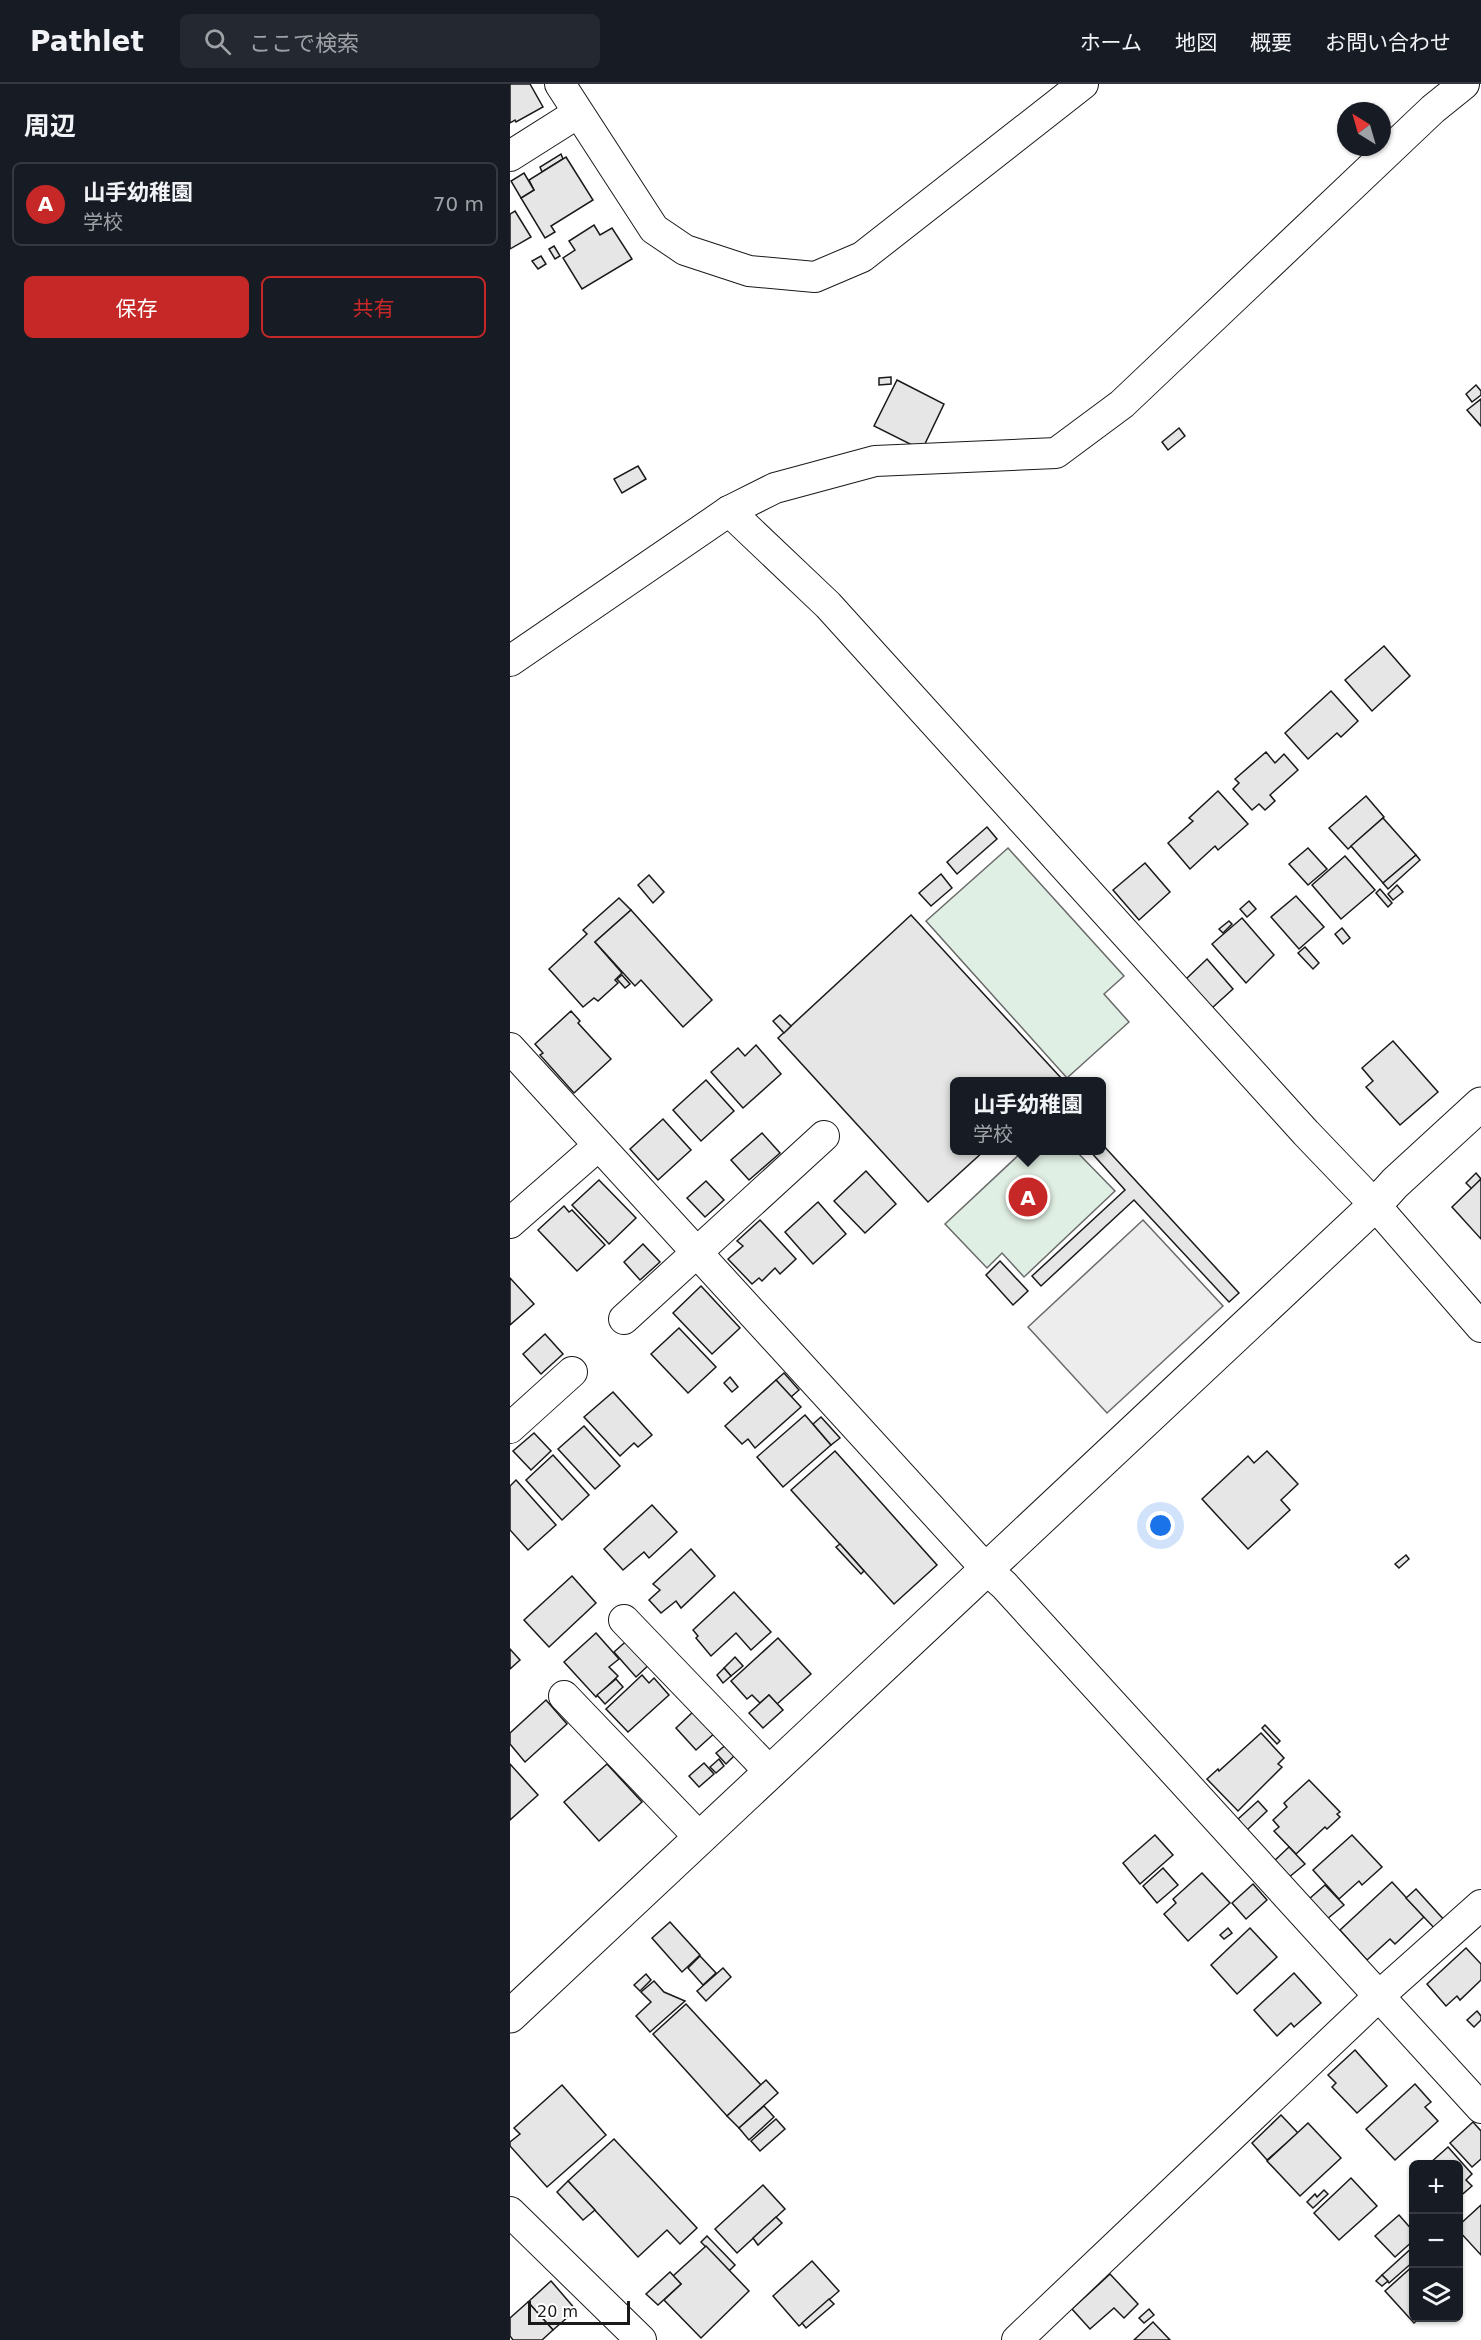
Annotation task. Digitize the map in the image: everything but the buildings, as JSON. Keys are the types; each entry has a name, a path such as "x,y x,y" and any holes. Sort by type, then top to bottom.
{"street":[{"path":"560,84 654,230 685,250 749,272 815,277 862,257 1083,84"},
{"path":"510,661 729,511 776,488 875,461 1056,453 1122,404 1433,109 1464,84"},
{"path":"510,156 578,113"},
{"path":"729,511 828,605 1298,1124 1375,1205 1481,1327"},
{"path":"510,1048 597,1146 987,1570 1004,1585 1481,2108"},
{"path":"510,2016 1481,1104"},
{"path":"624,1319 824,1136"},
{"path":"510,1223 597,1146"},
{"path":"510,1428 572,1372"},
{"path":"624,1620 771,1772"},
{"path":"564,1696 700,1838"},
{"path":"1017,2340 1380,1995 1481,1905"},
{"path":"510,2212 641,2340"}],"green space":[{"path":"1008,848 1124,976 1104,994 1129,1022 1066,1077 926,921"},
{"path":"1019,1155 1080,1155 1115,1191 1024,1277 1002,1253 987,1268 945,1224"}],"shaded area":[{"path":"1143,1220 1223,1306 1107,1413 1028,1327"}],"place":[{"name":"山手幼稚園","path":"1028,1197"}]}
